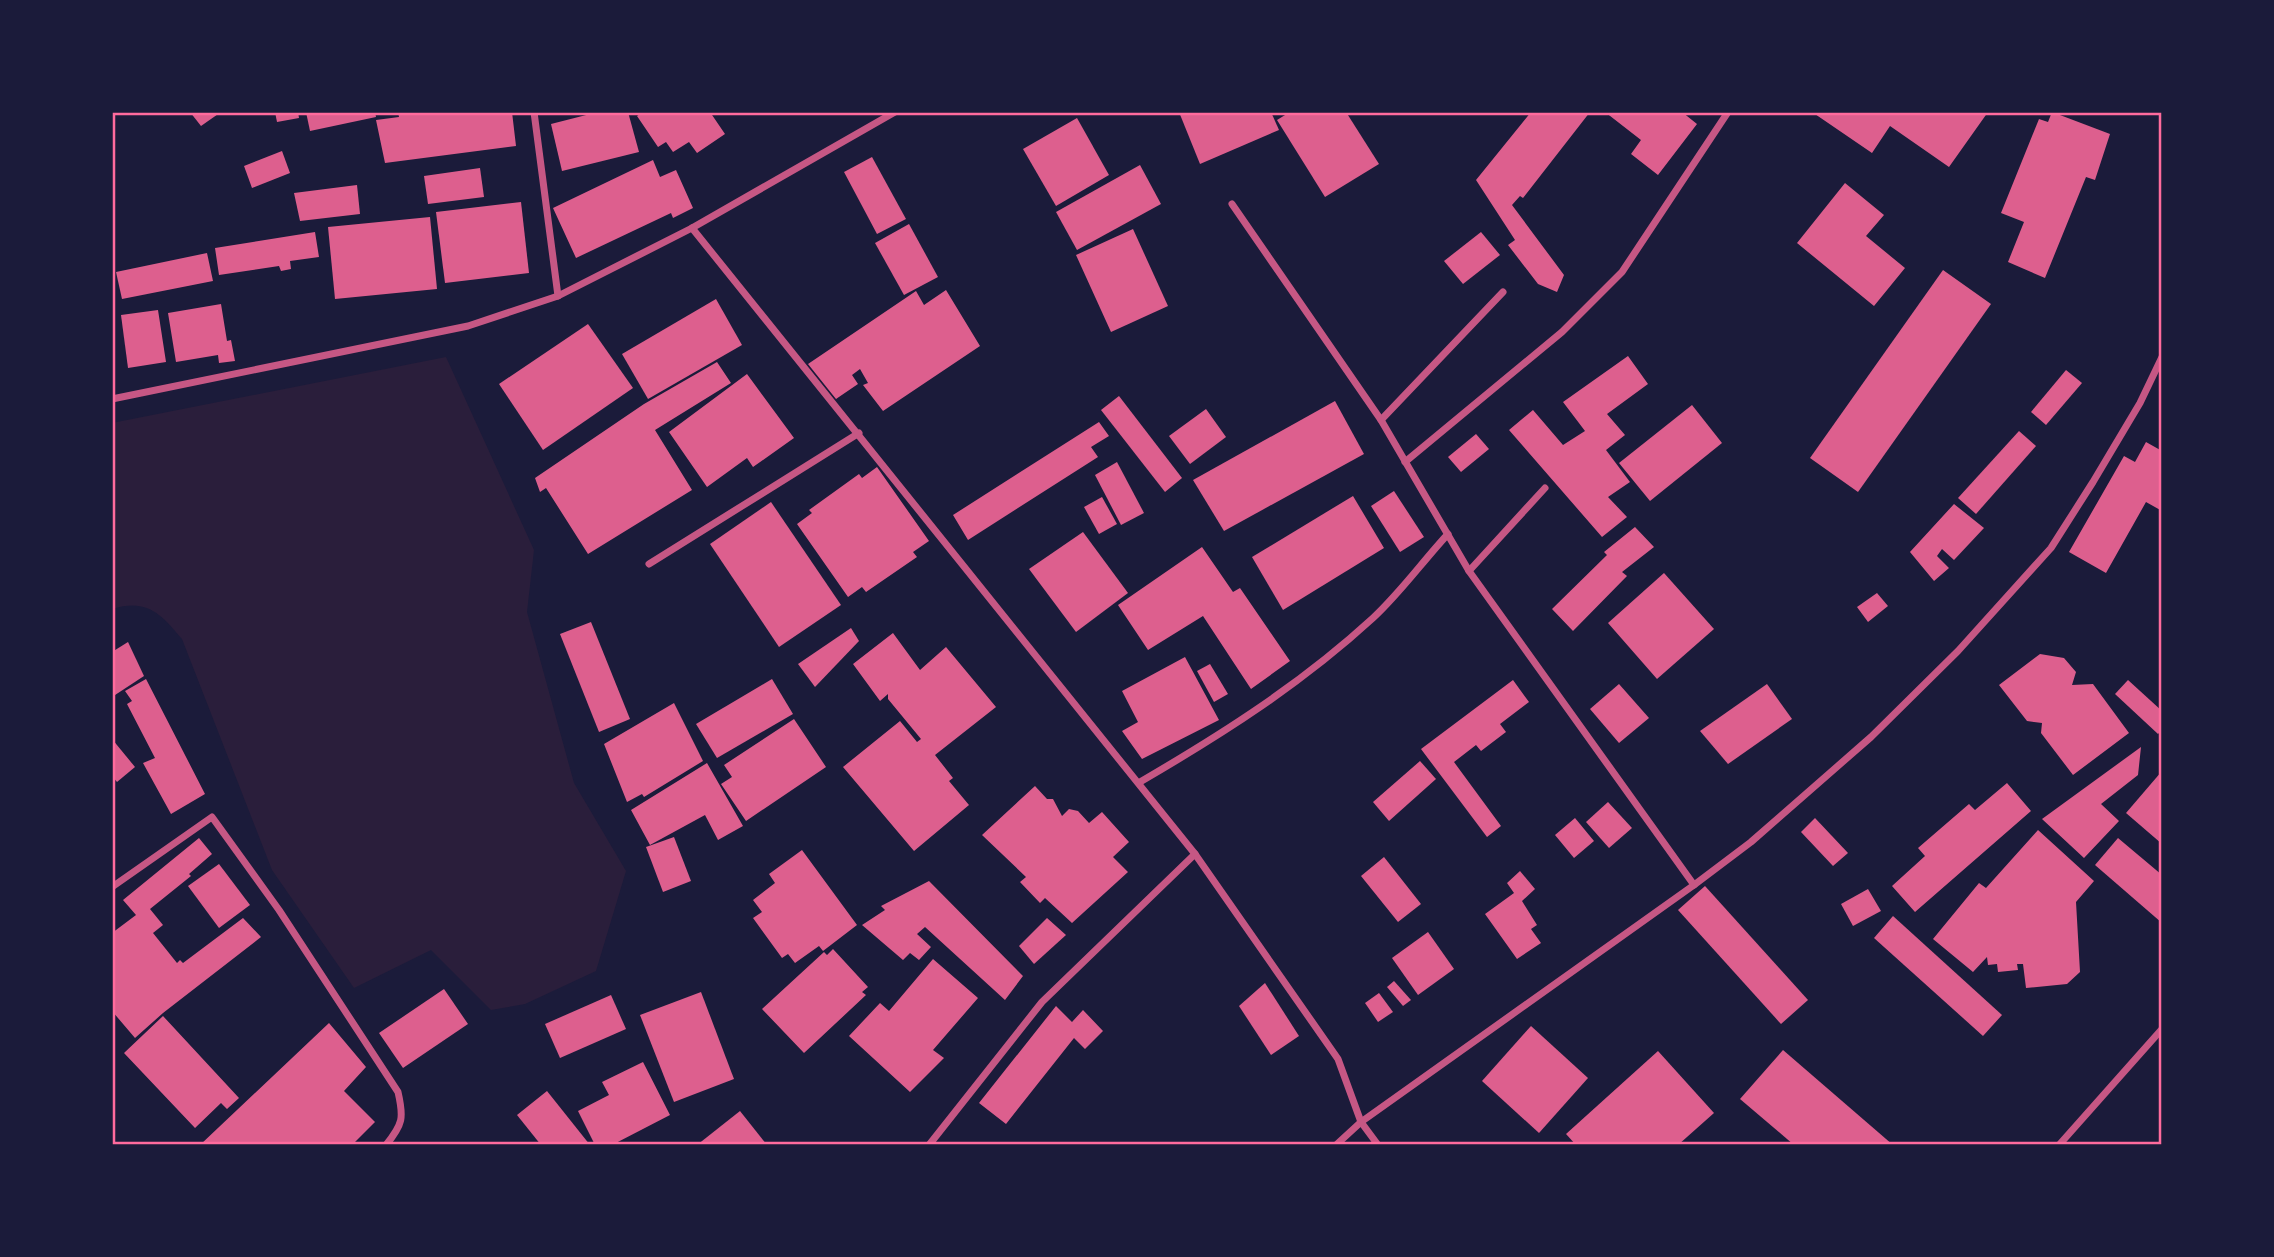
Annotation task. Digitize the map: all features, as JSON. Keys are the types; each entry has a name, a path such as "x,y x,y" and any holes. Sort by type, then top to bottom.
{"street":[{"path":"534,112 558,296"},
{"path":"112,399 468,326 558,296 692,228 895,112"},
{"path":"1405,461 1562,331 1622,272 1728,112"},
{"path":"1232,204 1381,420 1469,571 1694,885"},
{"path":"692,228 1140,782 1195,854 1338,1059 1361,1122 1378,1145"},
{"path":"1381,420 1503,292"},
{"path":"1336,1145 1361,1122 1751,842 1871,737 1958,651 2051,548 2100,471 2162,357"},
{"path":"649,564 859,433"},
{"path":"1469,571 1545,488"},
{"path":"1140,782 1246,720 1308,674 1375,616 1448,534"},
{"path":"112,887 212,817 286,921 398,1092 404,1115 397,1131 386,1145"},
{"path":"929,1145 1042,1002 1195,854"},
{"path":"2059,1145 2162,1029"}],"shaded area":[{"path":"446,357 534,550 527,612 574,783 626,871 596,971 525,1004 491,1010 431,950 354,988 272,870 182,639 152,610 135,606 112,609 112,423"}],"building":[{"path":"190,112 221,112 201,126"},
{"path":"275,112 298,112 299,118 277,122"},
{"path":"306,112 375,112 376,117 310,131"},
{"path":"398,112 512,112 516,146 385,163 376,120 399,117"},
{"path":"598,112 628,112 639,152 562,171 551,124"},
{"path":"643,112 710,112 725,134 697,153 689,142 673,152 666,142 658,147 637,116"},
{"path":"1179,112 1271,112 1279,130 1200,164"},
{"path":"1290,112 1346,112 1379,164 1325,197 1277,120"},
{"path":"1531,112 1590,112 1523,198 1520,196 1512,205 1564,275 1557,292 1538,284 1508,245 1515,240 1476,180"},
{"path":"1605,112 1682,112 1697,124 1658,175 1631,154 1641,140"},
{"path":"1812,112 1988,112 1949,167 1890,126 1872,153"},
{"path":"2052,112 2110,134 2095,180 2086,177 2045,278 2008,262 2024,222 2001,213 2039,119 2048,122"},
{"path":"1077,118 1109,175 1056,206 1023,149"},
{"path":"282,151 290,173 252,188 244,166"},
{"path":"872,157 906,219 877,234 844,172"},
{"path":"653,160 660,177 676,170 693,208 673,218 671,213 576,258 553,208"},
{"path":"1140,165 1161,204 1077,250 1056,212"},
{"path":"480,168 484,197 428,204 424,176"},
{"path":"1845,183 1884,215 1866,236 1905,268 1874,306 1797,243"},
{"path":"357,185 360,214 300,221 294,193"},
{"path":"521,202 529,273 445,283 436,212"},
{"path":"430,217 437,289 335,299 328,227"},
{"path":"909,224 938,277 904,295 875,243"},
{"path":"1133,229 1168,306 1111,332 1076,255"},
{"path":"315,232 319,257 290,261 291,269 281,271 279,266 219,275 215,248"},
{"path":"1481,232 1500,255 1463,284 1444,261"},
{"path":"207,253 213,281 122,299 116,272"},
{"path":"1943,270 1991,304 1858,492 1810,458"},
{"path":"946,290 980,346 883,411 863,385 868,383 860,369 852,375 858,384 836,399 808,364 916,291 924,305"},
{"path":"716,299 742,345 648,399 622,354"},
{"path":"221,304 227,341 231,340 235,361 219,363 218,355 176,362 168,313"},
{"path":"158,310 166,362 128,368 121,315"},
{"path":"588,324 633,388 543,450 499,384"},
{"path":"1628,356 1648,384 1607,414 1625,435 1606,450 1630,482 1608,497 1627,517 1602,537 1509,430 1533,410 1563,445 1585,431 1563,402"},
{"path":"717,362 731,383 655,430 692,490 588,554 546,488 540,492 535,478 644,404"},
{"path":"2066,370 2082,383 2046,425 2031,412"},
{"path":"747,374 794,438 753,467 747,458 707,487 669,432"},
{"path":"1119,396 1182,478 1165,492 1101,410"},
{"path":"1335,401 1364,454 1224,531 1193,480"},
{"path":"1692,405 1722,443 1650,501 1619,463"},
{"path":"1206,409 1226,437 1190,464 1169,436"},
{"path":"1099,422 1109,436 1091,447 1098,457 968,540 953,515"},
{"path":"2019,431 2036,446 1976,514 1958,498"},
{"path":"1476,434 1489,449 1461,472 1448,457"},
{"path":"2146,442 2162,451 2162,511 2146,502 2106,573 2069,552 2124,456 2135,462"},
{"path":"1117,462 1144,513 1121,525 1095,475"},
{"path":"877,467 929,541 913,552 917,557 866,592 862,587 848,597 797,524 812,513 809,510 859,474 862,478"},
{"path":"1394,491 1424,537 1400,552 1371,506"},
{"path":"1353,496 1384,548 1283,610 1252,557"},
{"path":"1102,497 1117,524 1099,534 1084,507"},
{"path":"771,502 841,605 779,647 710,544"},
{"path":"1954,504 1984,528 1954,560 1942,549 1937,556 1949,568 1934,581 1910,552"},
{"path":"1635,527 1654,547 1622,572 1627,576 1573,631 1552,609 1607,555 1604,552"},
{"path":"1083,532 1128,593 1076,632 1029,569"},
{"path":"1202,547 1233,592 1240,588 1290,661 1251,689 1203,616 1148,650 1118,605"},
{"path":"1664,573 1714,629 1657,679 1608,623"},
{"path":"1877,593 1888,606 1868,622 1857,607"},
{"path":"591,622 630,719 599,732 560,634"},
{"path":"851,628 859,641 815,687 798,664"},
{"path":"893,633 920,670 946,647 996,707 935,755 953,778 949,781 969,805 914,851 843,767 900,721 917,742 921,739 888,699 888,694 880,701 853,664"},
{"path":"128,642 144,676 112,697 112,652"},
{"path":"2040,654 2064,658 2076,672 2072,685 2093,684 2129,733 2073,775 2041,733 2042,723 2027,721 1999,685"},
{"path":"1185,657 1219,720 1142,759 1122,731 1138,722 1122,691"},
{"path":"1210,664 1228,694 1214,702 1197,671"},
{"path":"146,679 205,794 171,814 143,763 155,758 127,704 132,701 125,691"},
{"path":"772,679 793,714 717,758 696,724"},
{"path":"1513,680 1529,702 1500,724 1506,732 1481,751 1476,745 1454,762 1501,826 1487,837 1421,749"},
{"path":"2128,680 2162,711 2162,730 2158,734 2115,694"},
{"path":"1619,684 1649,718 1619,743 1590,709"},
{"path":"1767,684 1792,719 1728,764 1700,731"},
{"path":"674,703 703,761 644,797 642,794 627,802 604,744"},
{"path":"794,719 826,767 746,821 721,784 732,777 724,765"},
{"path":"112,739 135,767 117,782 112,776"},
{"path":"2141,747 2138,775 2101,804 2119,821 2084,858 2042,819"},
{"path":"1420,761 1436,779 1389,821 1373,802"},
{"path":"707,763 743,826 718,840 705,815 650,845 631,810"},
{"path":"2162,771 2162,844 2126,813"},
{"path":"2007,783 2031,811 1915,912 1892,886 1925,856 1918,848 1969,804 1975,810"},
{"path":"1035,786 1047,799 1053,799 1062,816 1069,809 1078,811 1089,823 1102,812 1129,842 1113,857 1128,872 1072,923 1045,898 1040,903 1020,882 1026,877 982,835"},
{"path":"1608,802 1632,828 1609,848 1586,822"},
{"path":"1575,818 1594,841 1574,858 1555,835"},
{"path":"1815,818 1848,853 1833,866 1801,832"},
{"path":"2038,830 2094,881 2076,902 2080,972 2067,984 2026,988 2023,964 2017,964 2018,970 1998,972 1997,964 1988,965 1987,957 1973,972 1933,939 1979,883 1986,888"},
{"path":"674,837 691,881 663,892 646,847"},
{"path":"199,838 212,854 189,874 191,876 150,909 163,925 153,933 177,963 180,960 183,963 243,918 261,937 135,1038 112,1011 112,933 136,915 123,900"},
{"path":"2118,838 2162,875 2162,923 2095,865"},
{"path":"802,850 857,925 823,951 819,946 795,963 788,954 782,958 753,918 762,912 753,900 775,883 769,874"},
{"path":"1384,857 1421,904 1398,922 1361,876"},
{"path":"219,864 250,905 219,928 188,886"},
{"path":"1520,871 1535,889 1522,901 1537,925 1531,929 1541,943 1517,959 1485,914 1514,893 1507,883"},
{"path":"929,881 1023,976 1005,1000 925,927 917,934 931,947 919,960 910,953 903,960 862,925 885,910 881,906"},
{"path":"1705,886 1808,1000 1781,1024 1678,910"},
{"path":"1868,889 1881,911 1853,926 1841,904"},
{"path":"1893,916 2002,1015 1983,1036 1874,938"},
{"path":"1047,918 1066,935 1034,964 1019,946"},
{"path":"1428,932 1454,969 1418,995 1392,958"},
{"path":"833,949 868,987 862,992 866,995 804,1053 762,1009 824,952 827,955"},
{"path":"933,959 978,998 933,1050 944,1058 910,1092 849,1036 880,1003 889,1011"},
{"path":"1394,981 1411,1000 1403,1006 1387,987"},
{"path":"1265,983 1299,1036 1271,1055 1239,1006"},
{"path":"444,989 468,1024 403,1068 379,1033"},
{"path":"701,992 734,1079 674,1102 640,1015"},
{"path":"1379,993 1393,1012 1378,1022 1365,1003"},
{"path":"611,995 626,1029 560,1058 545,1024"},
{"path":"1056,1006 1072,1022 1083,1010 1103,1031 1085,1049 1074,1038 1006,1124 979,1103"},
{"path":"163,1016 239,1098 227,1109 221,1103 195,1128 124,1053"},
{"path":"329,1023 366,1067 344,1091 375,1122 352,1145 200,1145"},
{"path":"1531,1026 1588,1078 1539,1133 1482,1081"},
{"path":"1783,1050 1893,1145 1794,1145 1740,1099"},
{"path":"1658,1051 1714,1113 1678,1145 1576,1145 1566,1134"},
{"path":"643,1062 670,1115 612,1145 595,1145 578,1111 609,1095 602,1082"},
{"path":"547,1091 590,1145 541,1145 517,1115"},
{"path":"740,1111 767,1145 697,1145"}]}
